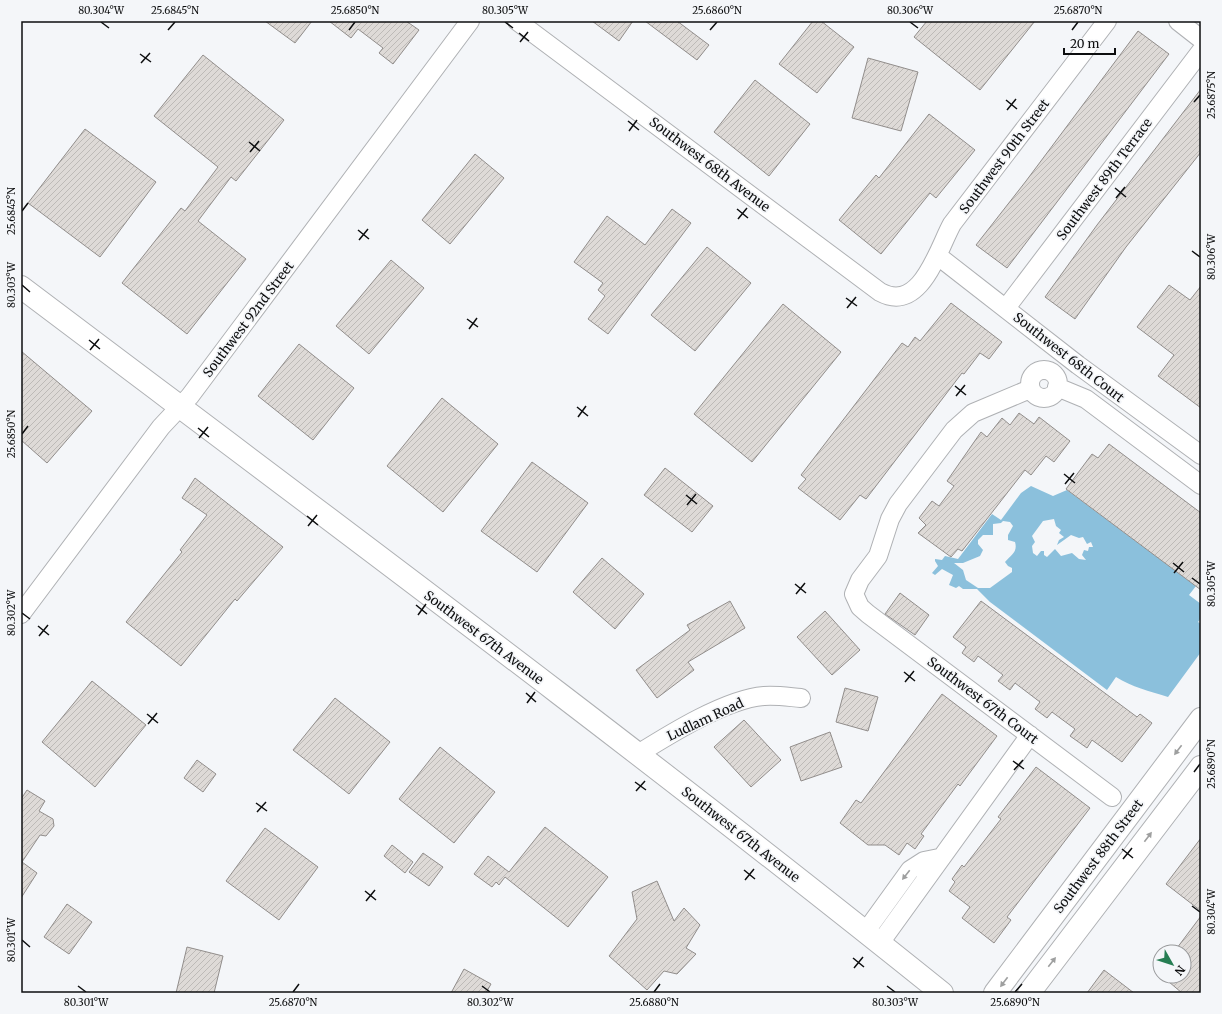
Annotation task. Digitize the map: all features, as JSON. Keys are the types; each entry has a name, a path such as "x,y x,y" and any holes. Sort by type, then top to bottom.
{"main road":[{"name":"Southwest 67th Avenue","path":"21,287 638,754 873,937 942,993"},
{"name":"Southwest 88th Street","path":"995,993 1201,719"},
{"path":"1029,993 1201,767"},
{"path":"1164,769 1184,790"}],"street":[{"name":"Southwest 92nd Street","path":"21,614 161,428 180,407 470,21"},
{"name":"Southwest 68th Avenue","path":"517,21 880,292 887,296 907,294"},
{"name":"Southwest 90th Street","path":"907,294 918,286 928,274 938,256 945,237 952,224 1107,21"},
{"path":"1178,21 1201,39"},
{"name":"Southwest 89th Terrace","path":"1006,308 1201,51"},
{"name":"Southwest 68th Court","path":"938,256 1050,343 1201,455"},
{"path":"1039,371 1044,352 1050,343"},
{"path":"1039,371 1049,371 1056,378 1058,387 1053,395 1045,398 1036,396 1030,389 1030,380 1032,376 1039,371"},
{"path":"1058,387 1086,399 1201,486"},
{"name":"Southwest 67th Court","path":"1030,389 973,413 954,430 898,504 890,519 878,556 855,588 855,600 868,614 1112,797"},
{"name":"Ludlam Road","path":"638,754 673,732 742,700 764,696 801,698"},
{"path":"873,937 910,870 924,861 940,858 1030,735"}],"water":[{"path":"1031,486 1053,496 1067,490 1196,586 1189,595 1201,604 1201,618 1198,622 1201,624 1201,652 1168,697 1134,686 1116,677 1107,690 990,602 977,589 963,589 959,586 956,588 949,585 953,575 942,569 935,575 932,573 938,566 935,559 942,560 945,556 958,559 992,514 1001,520 1021,493","holes":["1054,519 1056,526 1061,530 1059,533 1064,537 1059,540 1057,545 1071,535 1079,538 1083,537 1087,544 1091,542 1093,547 1089,547 1088,551 1084,550 1082,555 1086,560 1079,559 1072,553 1061,556 1055,549 1047,557 1044,555 1044,551 1041,551 1037,556 1033,553 1032,546 1035,542 1032,536 1043,521","1003,521 1010,522 1013,526 1008,535 1008,540 1015,542 1016,548 1005,562 1012,568 1012,572 990,588 978,588 966,580 963,570 954,563 963,563 980,556 983,550 978,544 978,540 983,535 993,535 993,524 1001,523"]}],"building":[{"path":"265,21 312,21 295,43"},
{"path":"329,21 406,21 419,30 393,64 379,53 383,48 358,29 351,38"},
{"path":"592,21 633,21 619,41"},
{"path":"645,21 677,21 709,45 697,60"},
{"path":"813,21 821,21 854,47 817,93 779,64"},
{"path":"927,21 1035,21 980,90 914,37"},
{"path":"1138,31 1169,54 1007,268 976,245 1026,181"},
{"path":"203,55 284,120 236,181 231,177 198,221 246,259 187,334 122,283 181,208 185,211 218,167 154,116"},
{"path":"868,58 918,72 901,131 852,118"},
{"path":"755,80 810,124 769,176 714,132"},
{"path":"1201,89 1201,152 1126,247 1075,319 1045,297 1097,225"},
{"path":"929,114 975,150 936,198 930,193 881,254 839,220 876,175 879,178"},
{"path":"85,129 156,182 100,257 28,203"},
{"path":"475,154 504,178 450,244 422,220"},
{"path":"672,209 691,223 608,334 588,319 605,296 598,290 603,283 574,262 607,216 645,245"},
{"path":"707,247 751,283 695,351 651,315"},
{"path":"391,260 424,288 369,354 336,326"},
{"path":"1169,285 1190,300 1201,286 1201,408 1158,376 1174,355 1137,327"},
{"path":"951,303 1002,342 989,359 980,353 964,374 962,373 866,499 860,495 840,520 798,488 806,479 801,475 902,343 908,347 915,337 920,341"},
{"path":"783,304 841,352 752,462 694,414"},
{"path":"299,344 354,388 313,440 258,396"},
{"path":"21,351 92,411 47,463 21,440"},
{"path":"442,398 498,444 443,512 387,466"},
{"path":"1019,413 1034,424 1039,417 1070,441 1054,462 1046,456 1031,475 1025,470 962,551 958,549 951,557 918,533 926,525 919,518 932,501 939,506 954,486 947,481 981,432 987,437 1002,418 1010,425"},
{"path":"1109,444 1201,513 1201,590 1066,489 1092,454 1098,458"},
{"path":"532,462 588,503 537,572 481,531"},
{"path":"665,468 713,506 692,532 644,495"},
{"path":"195,478 283,547 237,601 235,599 181,666 126,622 182,552 180,550 207,515 182,498"},
{"path":"602,558 644,594 615,629 573,592"},
{"path":"900,593 929,615 915,635 885,614"},
{"path":"730,601 745,628 688,662 694,670 657,698 636,670 690,630 687,625"},
{"path":"981,601 1137,717 1140,714 1152,723 1122,762 1092,740 1087,748 1070,736 1075,729 1052,712 1047,718 1035,709 1040,702 1015,683 1010,690 998,681 1003,675 978,656 974,662 962,653 966,647 953,637"},
{"path":"825,611 860,650 832,675 797,637"},
{"path":"92,681 146,725 95,787 42,742"},
{"path":"845,688 878,697 868,731 836,722"},
{"path":"942,694 997,736 960,786 958,784 921,834 924,836 915,849 907,843 899,855 885,845 868,845 840,823 856,800 861,803"},
{"path":"335,698 390,742 349,794 293,750"},
{"path":"744,720 781,760 751,787 714,747"},
{"path":"830,732 842,767 801,781 790,747"},
{"path":"440,747 495,792 454,843 399,799"},
{"path":"197,760 216,774 203,792 184,778"},
{"path":"1036,767 1090,808 1007,917 1011,920 994,943 962,918 970,907 949,891 955,882 952,879 962,865 964,867 1001,819 998,817"},
{"path":"27,790 45,801 39,811 53,819 54,826 46,836 40,835 22,862 37,873 21,898 21,799"},
{"path":"545,827 608,877 568,927 505,877 499,885 496,882 492,887 474,874 488,856 509,872"},
{"path":"265,828 318,867 279,920 226,881"},
{"path":"1201,838 1201,911 1166,884"},
{"path":"392,845 413,862 405,873 384,856"},
{"path":"423,853 443,867 429,886 409,872"},
{"path":"657,881 674,921 684,908 700,925 686,948 696,954 677,974 664,971 647,990 609,956 637,919 632,892"},
{"path":"67,904 92,922 69,954 44,937"},
{"path":"1201,916 1201,993 1182,993 1171,984 1192,984 1192,944 1180,944"},
{"path":"187,947 223,956 214,993 176,993"},
{"path":"464,969 491,984 486,993 451,993"},
{"path":"1104,970 1134,993 1087,993"}]}
